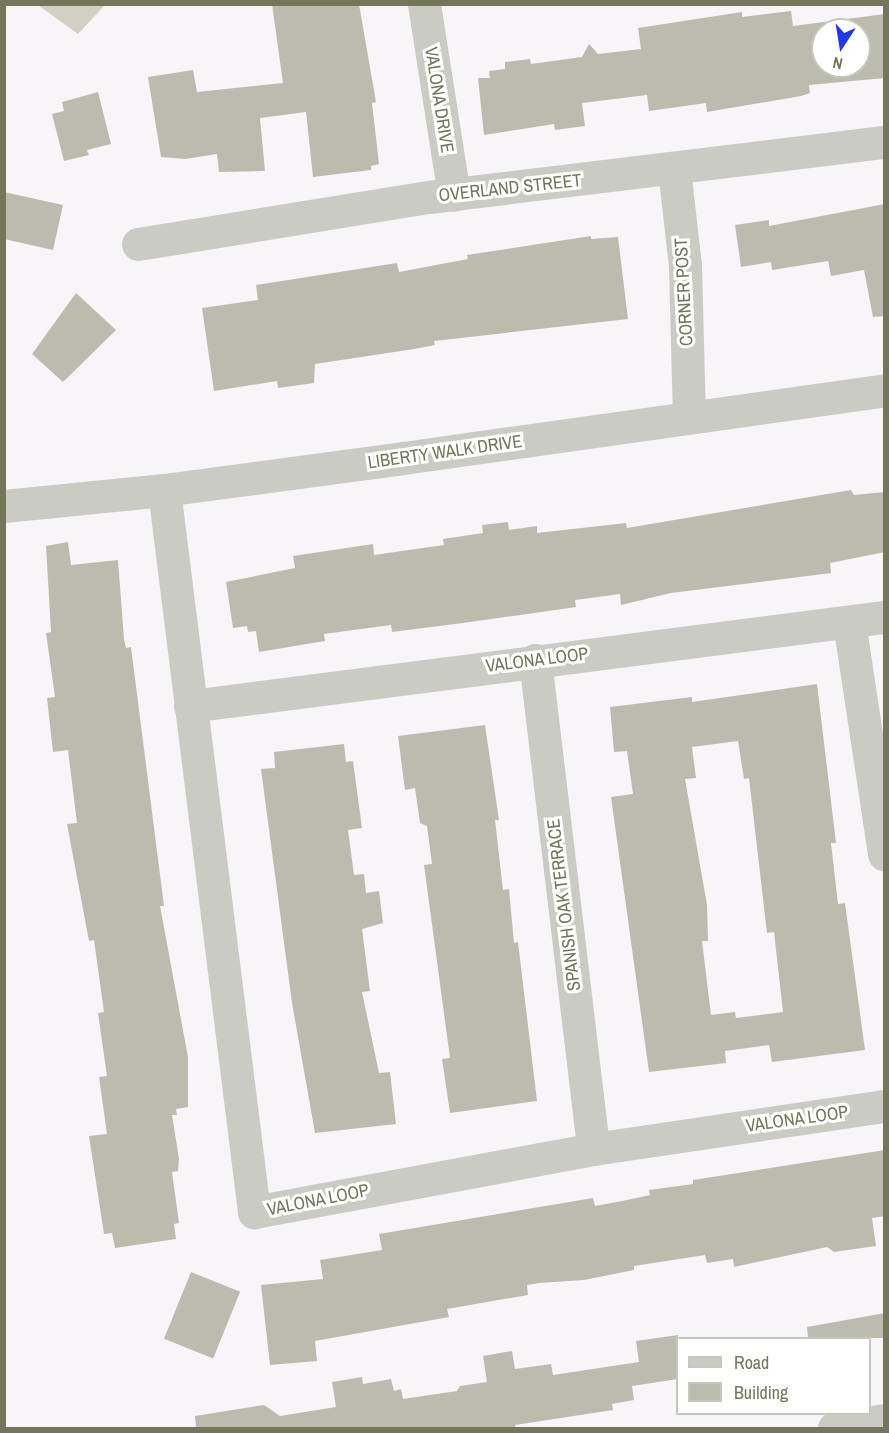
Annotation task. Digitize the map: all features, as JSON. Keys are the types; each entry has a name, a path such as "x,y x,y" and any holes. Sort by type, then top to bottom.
{"street":[{"name":"VALONA DRIVE","path":"424,4 454,195"},
{"name":"OVERLAND STREET","path":"138,244 454,195 885,142"},
{"name":"CORNER POST","path":"674,169 685,266 689,415"},
{"name":"LIBERTY WALK DRIVE","path":"4,506 164,490 689,415 885,390"},
{"name":"VALONA LOOP","path":"164,490 254,1212 593,1149 885,1106"},
{"name":"VALONA LOOP","path":"190,706 535,660 885,617"},
{"path":"849,622 885,854"},
{"name":"SPANISH OAK TERRACE","path":"535,660 593,1149"},
{"path":"834,1428 885,1420"}],"shaded area":[{"path":"38,4 105,5 78,34"}],"building":[{"path":"272,4 359,4 376,102 372,103 379,164 371,166 371,170 313,177 306,112 260,118 265,171 219,172 217,154 185,159 161,157 148,77 193,70 197,92 283,83"},
{"path":"791,11 793,26 811,24 811,78 871,78 871,18 854,18 885,14 885,78 809,85 810,93 801,96 707,112 706,103 649,111 647,95 582,103 585,126 555,130 554,124 484,135 478,78 490,78 489,71 505,69 505,62 530,59 531,64 582,57 589,44 598,54 641,49 638,28 742,12 742,17"},
{"path":"98,92 111,144 87,150 89,155 64,161 52,114 64,111 62,102"},
{"path":"4,192 63,205 53,250 4,239"},
{"path":"885,204 885,316 873,317 864,270 831,276 828,261 772,270 771,262 741,267 735,225 769,220 769,226"},
{"path":"591,236 591,239 618,237 628,319 434,341 435,345 315,364 314,383 278,388 277,381 214,391 202,308 258,300 256,285 397,263 399,272 468,259 467,255"},
{"path":"76,293 116,330 63,382 32,354"},
{"path":"851,490 854,495 885,492 885,552 830,563 831,573 671,593 621,605 620,594 575,600 576,607 463,623 392,632 391,625 324,634 325,641 259,652 256,631 248,632 247,626 233,628 226,582 295,568 293,556 373,544 374,555 444,545 443,539 483,533 482,525 508,522 509,530 537,526 537,533 626,523 627,528"},
{"path":"68,542 71,565 118,560 124,639 126,648 131,647 164,906 160,906 188,1057 188,1107 176,1109 177,1115 172,1115 179,1159 178,1171 172,1172 179,1223 174,1224 176,1239 115,1248 112,1233 104,1234 89,1136 107,1134 99,1077 107,1076 98,1013 104,1012 94,940 89,941 67,824 77,823 68,750 53,752 47,698 55,697 46,633 51,632 46,546"},
{"path":"817,684 836,843 831,843 838,904 845,903 865,1050 772,1062 769,1045 725,1051 726,1063 649,1072 611,797 633,794 627,751 614,752 610,707 692,697 692,702","holes":["738,741 744,779 749,778 767,933 774,932 783,1012 736,1018 735,1012 711,1015 702,941 708,941 707,905 685,779 696,778 692,747"]},
{"path":"485,725 499,820 495,820 503,890 509,889 514,943 518,942 537,1101 450,1113 442,1059 450,1058 424,865 432,864 427,826 420,823 415,788 405,790 398,736"},
{"path":"344,744 346,762 353,761 362,828 348,830 354,875 364,874 366,893 379,891 383,923 362,929 370,991 362,992 379,1073 390,1072 396,1124 315,1133 292,1003 261,769 275,768 274,752"},
{"path":"885,1150 885,1216 872,1218 876,1246 834,1252 827,1247 734,1267 733,1259 707,1263 705,1255 634,1266 634,1270 584,1280 527,1285 528,1295 447,1309 449,1317 315,1341 317,1361 270,1365 261,1285 323,1279 320,1260 382,1250 379,1234 593,1198 595,1206 650,1195 649,1190 693,1184 693,1180"},
{"path":"191,1272 240,1292 213,1359 164,1339"},
{"path":"885,1313 885,1338 808,1337 807,1327"},
{"path":"678,1335 676,1337 676,1379 632,1386 634,1400 612,1404 613,1410 515,1425 516,1428 196,1428 195,1416 264,1405 280,1416 336,1407 332,1382 362,1377 363,1384 391,1379 394,1391 401,1389 403,1399 457,1391 460,1386 487,1382 483,1356 512,1351 515,1369 551,1364 553,1375 639,1362 636,1341"}]}
